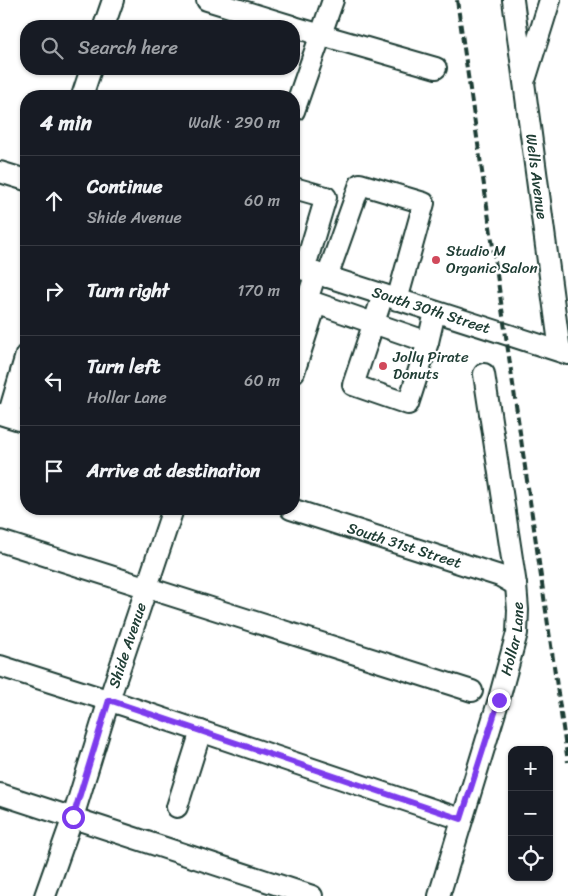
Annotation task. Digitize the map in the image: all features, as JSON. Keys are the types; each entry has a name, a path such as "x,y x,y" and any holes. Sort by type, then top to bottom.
{"street":[{"path":"106,20 113,0"},
{"path":"207,0 271,20"},
{"path":"300,93 333,0"},
{"name":"Wells Avenue","path":"512,0 564,352"},
{"path":"525,82 550,0"},
{"path":"300,29 436,68"},
{"path":"84,90 89,75"},
{"path":"0,172 20,178"},
{"path":"310,272 360,184 424,203 390,297 374,324 353,385 408,404 428,342 435,312"},
{"path":"300,190 326,197 310,272 300,339"},
{"name":"South 30th Street","path":"310,272 564,352"},
{"path":"348,314 357,287"},
{"path":"306,306 348,314 428,342"},
{"path":"564,352 568,323"},
{"name":"Hollar Lane","path":"439,896 461,819 499,700 517,633 516,585 484,374"},
{"path":"11,418 20,380"},
{"name":"South 31st Street","path":"300,512 500,576 516,585"},
{"name":"Shide Avenue","path":"45,896 73,817 109,700 171,515"},
{"path":"0,541 472,691"},
{"path":"0,666 109,700 461,819"},
{"path":"177,807 201,731"},
{"path":"0,794 312,896"}],"railway":[{"path":"457,0 568,762"}],"place":[{"name":"Studio M Organic Salon","path":"436,260"},
{"name":"Jolly Pirate Donuts","path":"383,366"}],"route":[{"path":"73,817 109,700 461,819 499,700"}]}
